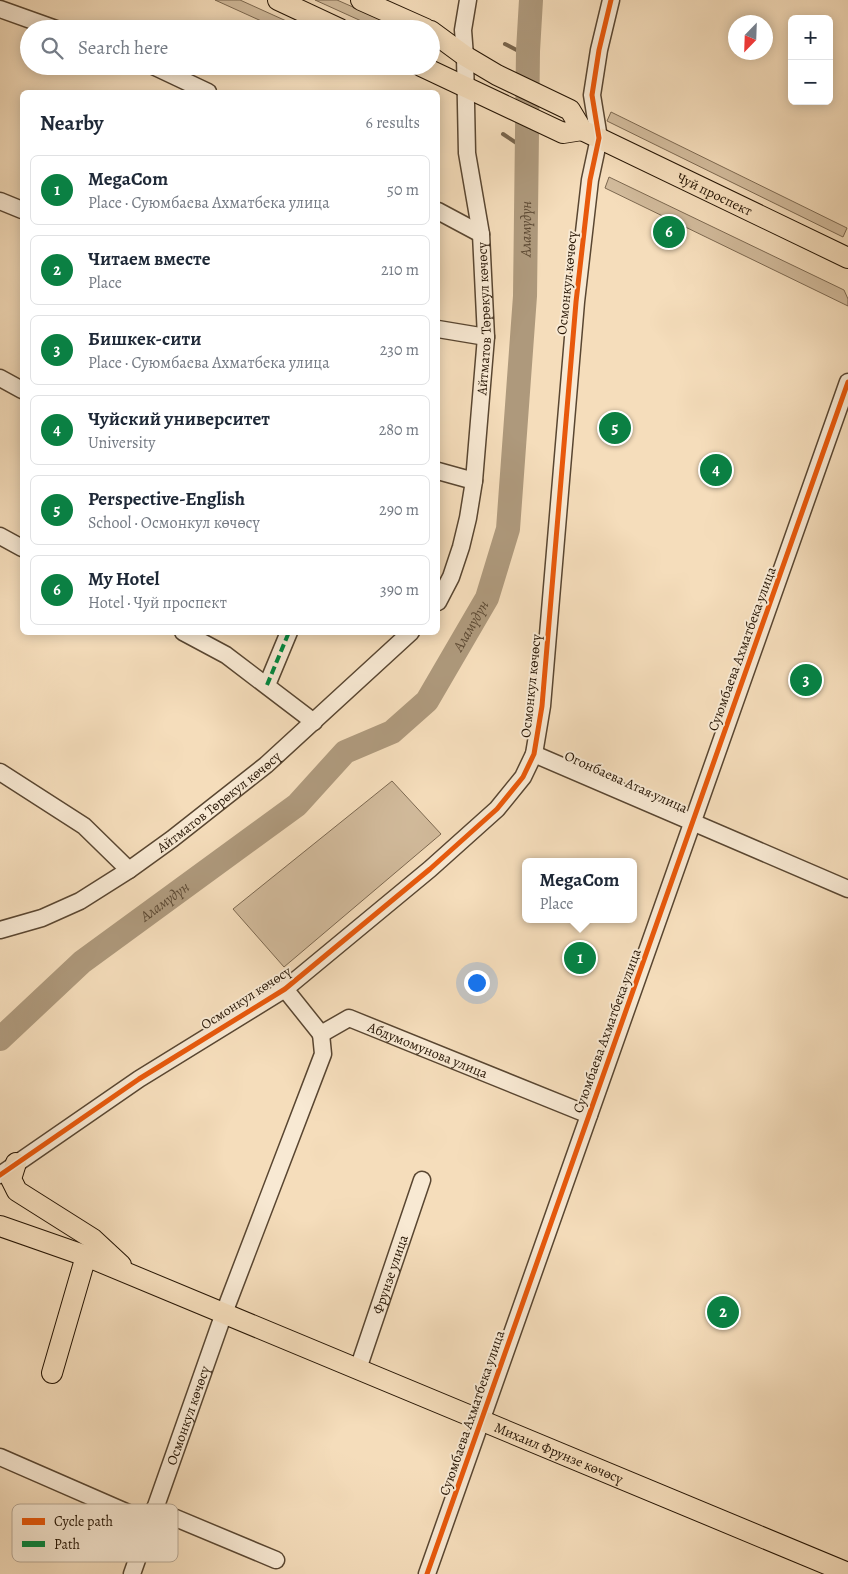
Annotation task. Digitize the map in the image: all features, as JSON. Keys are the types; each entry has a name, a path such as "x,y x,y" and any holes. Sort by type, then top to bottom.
{"main road":[{"path":"278,0 321,20"},
{"path":"361,0 406,20"},
{"path":"440,38 465,56 497,75 570,110 581,134"},
{"name":"Чуй проспект","path":"440,75 497,102 581,134 848,258"},
{"name":"Михаил Фрунзе көчөсү","path":"16,1163 11,1179 17,1191 93,1239 130,1274"},
{"name":"Михаил Фрунзе көчөсү","path":"0,1226 86,1256 130,1274 848,1573"},
{"path":"52,1372 86,1256"}],"street":[{"name":"Айтматов Төрөкул көчөсү","path":"440,598 451,577 462,547 474,481 486,337 481,234 467,153 463,30 468,0"},
{"name":"Осмонкул көчөсү","path":"0,1175 139,1078 285,989 430,869 491,815 523,777 534,754 542,706 576,302 590,180 581,134 592,95 599,50 611,0"},
{"path":"0,9 31,20"},
{"path":"172,75 204,90"},
{"path":"0,200 20,209"},
{"path":"440,212 481,234"},
{"path":"440,330 486,337"},
{"path":"0,378 20,389"},
{"name":"Суюмбаева Ахматбека улица","path":"427,1574 848,382"},
{"path":"440,471 474,481"},
{"path":"0,536 20,547"},
{"path":"189,635 226,655 314,722"},
{"path":"267,685 289,635"},
{"name":"Айтматов Төрөкул көчөсү","path":"0,930 42,918 80,902 129,870 214,807 314,722 408,635"},
{"name":"Огонбаева Атая улица","path":"534,754 848,889"},
{"path":"0,772 84,826 129,870"},
{"path":"285,989 321,1034"},
{"name":"Абдумомунова улица","path":"321,1034 349,1018 589,1116"},
{"name":"Осмонкул көчөсү","path":"155,1504 224,1313 323,1054 321,1034"},
{"name":"Фрунзе улица","path":"358,1369 422,1180"},
{"path":"0,1457 122,1504"},
{"path":"178,1525 276,1560"},
{"name":"Осмонкул көчөсү","path":"132,1574 136,1562"}],"shaded area":[{"path":"215,0 240,0 284,20 259,20"},
{"path":"315,0 337,0 383,20 359,20"},
{"path":"611,112 847,228 843,237 607,121"},
{"path":"609,177 844,290 848,299 848,306 605,188"},
{"path":"392,781 441,834 284,967 233,909"}],"waterway":[{"name":"Аламүдүн","path":"0,1039 82,962 297,805 345,752 392,732 427,701 487,598 508,529 525,296 528,51 531,0"},
{"path":"505,44 528,56"},
{"path":"503,134 527,150"}],"marked path":[{"path":"267,685 288,635"}],"cycle path":[{"path":"0,1175 139,1079 285,989 430,869 497,809 523,777 534,754 542,706 576,302 590,180 599,138 592,95 599,50 611,0"},
{"path":"427,1574 848,382"}],"place":[{"name":"My Hotel","path":"669,232"},
{"name":"Perspective-English","path":"615,428"},
{"name":"Чуйский университет","path":"716,470"},
{"name":"Бишкек-сити","path":"806,680"},
{"name":"MegaCom","path":"580,958"},
{"name":"Читаем вместе","path":"723,1312"}]}
